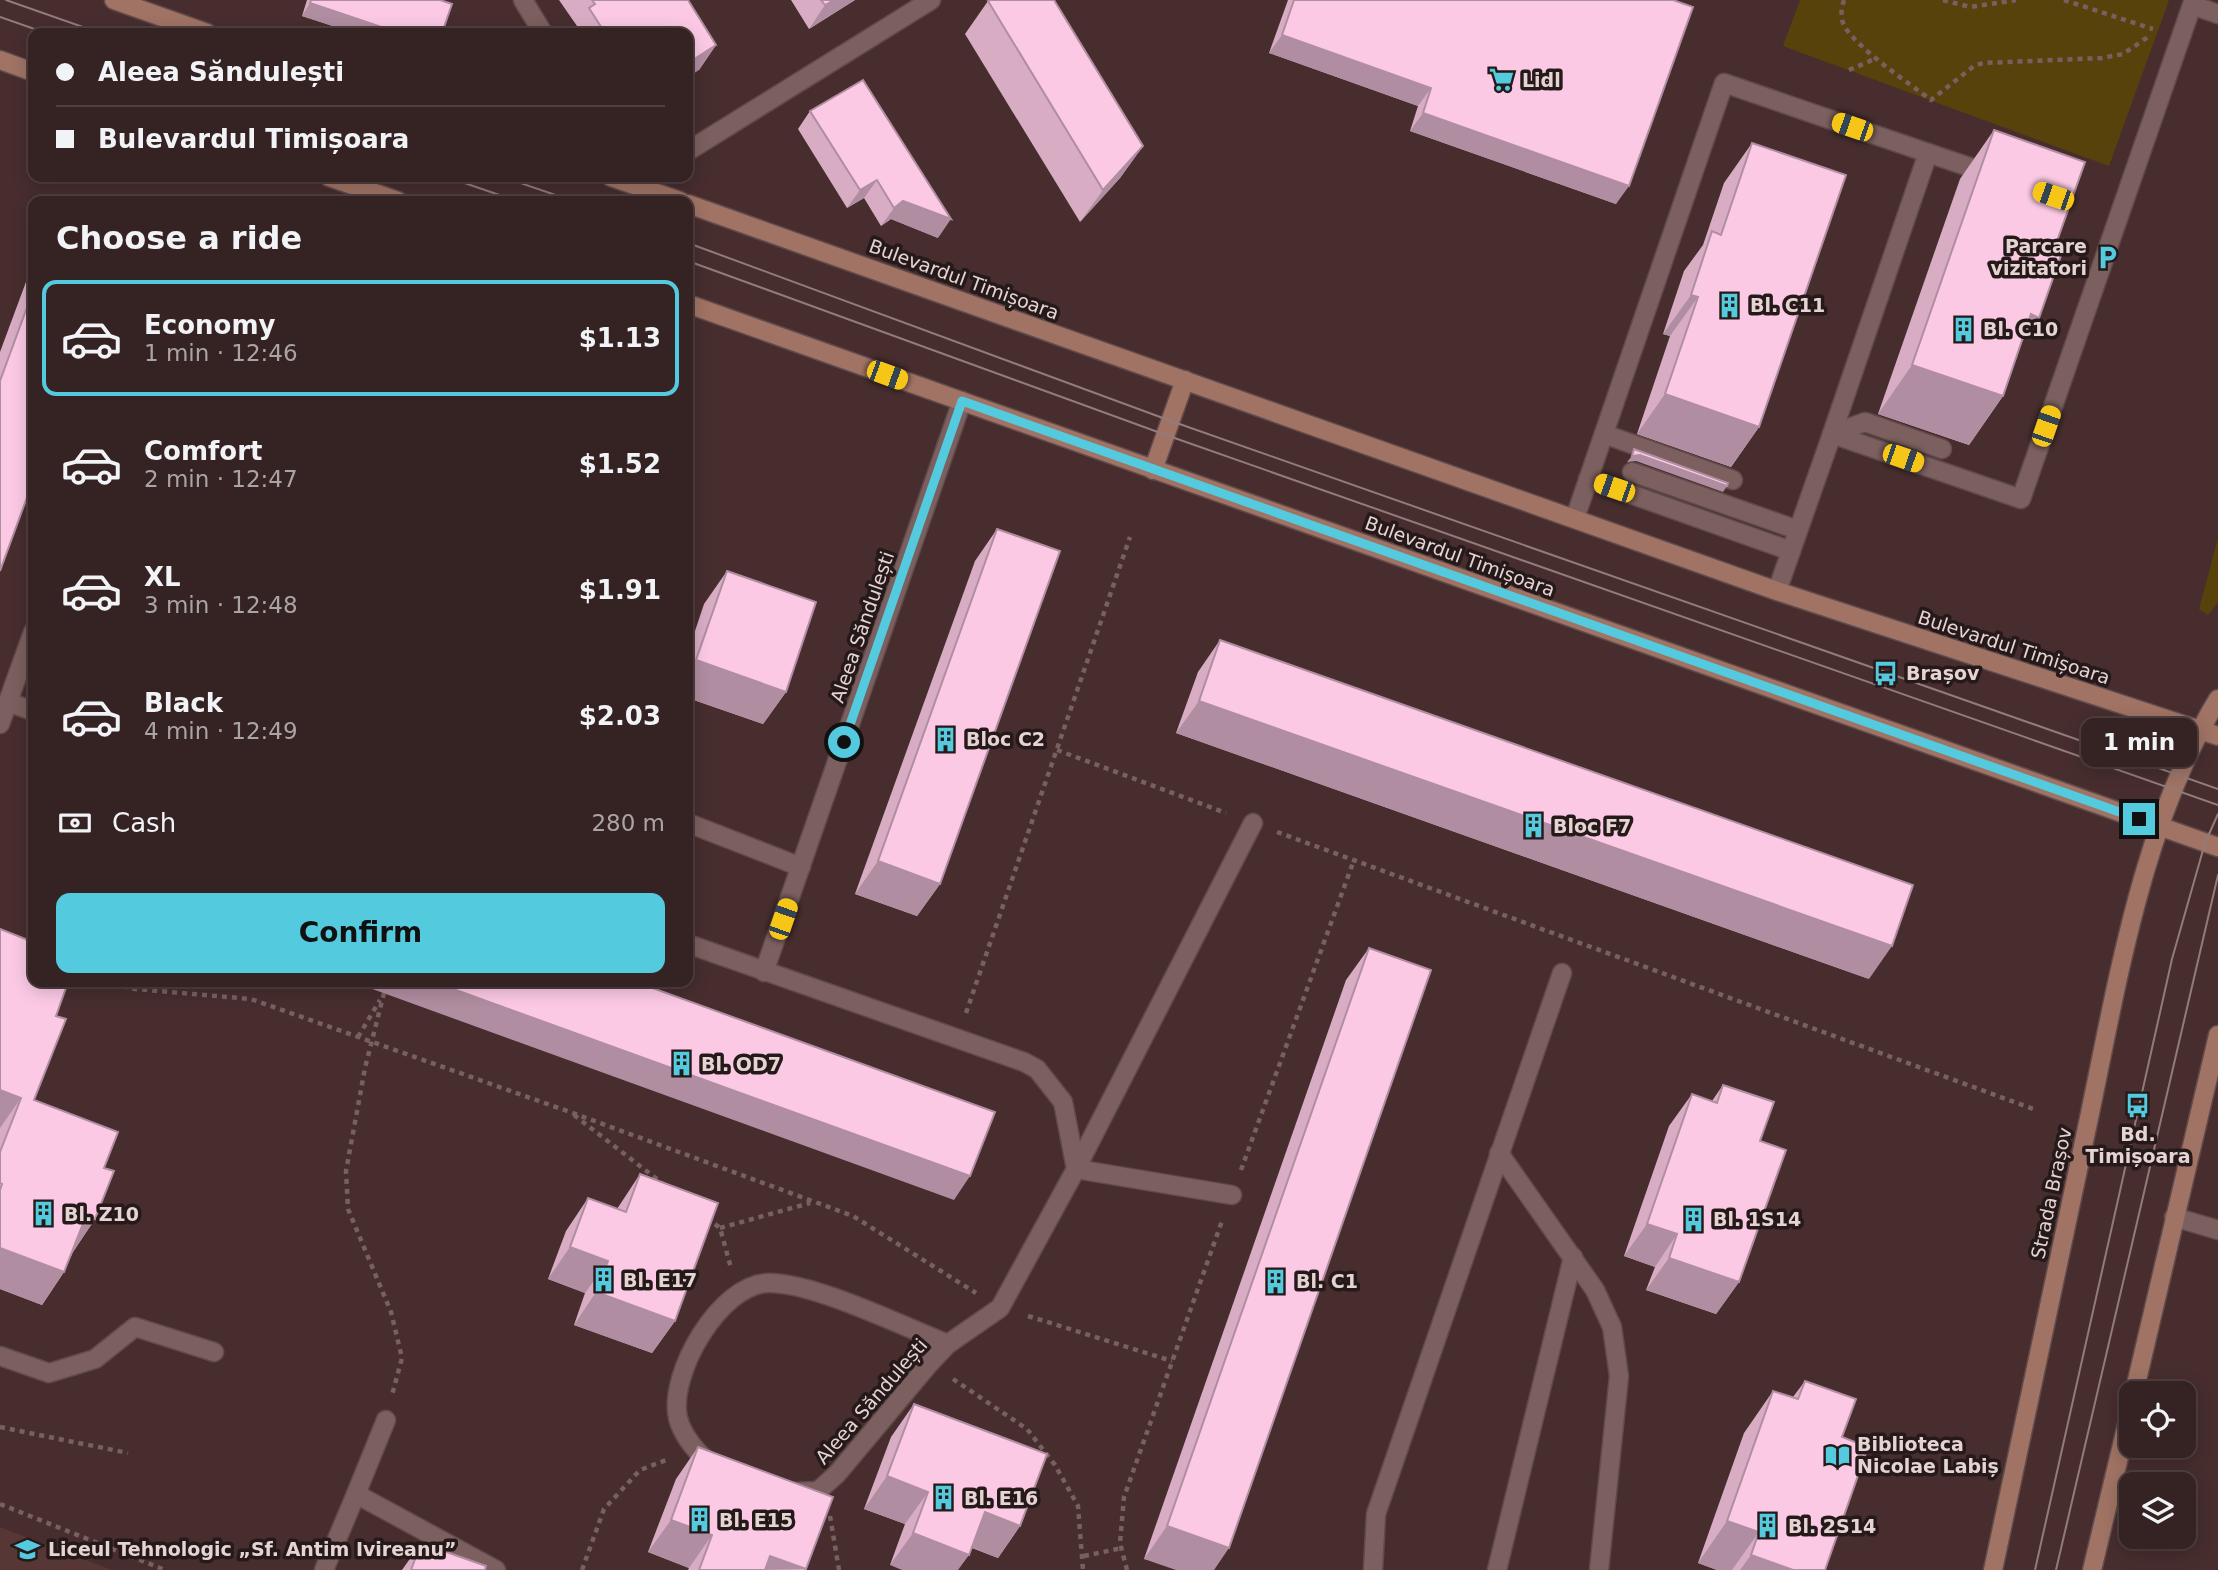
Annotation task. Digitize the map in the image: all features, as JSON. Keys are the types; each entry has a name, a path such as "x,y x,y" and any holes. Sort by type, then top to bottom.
{"main road":[{"path":"114,0 140,5 195,28"},
{"path":"0,60 28,70"},
{"path":"343,182 384,196"},
{"path":"642,182 670,196"},
{"name":"Bulevardul Timișoara","path":"693,206 1777,590 2218,736"},
{"name":"Bulevardul Timișoara","path":"693,306 2218,847"},
{"path":"1153,470 1185,380"},
{"name":"Strada Brașov","path":"1993,1570 2125,946 2160,826 2199,730 2218,699"},
{"path":"2137,1381 2218,1035"},
{"path":"2092,1570 2119,1457"}],"street":[{"path":"523,0 541,28"},
{"path":"693,148 931,0"},
{"path":"1832,434 2021,499 2192,5 2218,14"},
{"path":"1575,519 1724,83 2006,180"},
{"path":"1777,590 1928,153"},
{"name":"Aleea Săndulești","path":"764,972 962,401"},
{"path":"1832,434 1866,422 1942,449"},
{"path":"1604,434 1733,480"},
{"path":"1632,472 1798,530"},
{"path":"1588,480 1791,551"},
{"path":"0,724 28,646"},
{"path":"8,702 28,709"},
{"name":"Aleea Săndulești","path":"778,1493 818,1491 836,1474 948,1344 1000,1308 1076,1169 1253,823"},
{"path":"693,825 801,867"},
{"path":"693,946 1024,1062 1037,1069 1052,1085 1068,1119 1076,1169 1232,1195"},
{"path":"1373,1570 1376,1514 1562,973"},
{"path":"1499,1153 1595,1290 1612,1327 1618,1352 1619,1376 1599,1570"},
{"path":"2174,1217 2218,1230"},
{"path":"1497,1570 1573,1257"},
{"name":"Aleea Săndulești","path":"737,1293 765,1283 797,1286 948,1344"},
{"path":"732,1473 709,1463 692,1444 678,1417 678,1393 691,1352 720,1310 737,1293"},
{"path":"0,1356 49,1373 95,1359 135,1327 214,1352"},
{"path":"324,1570 386,1420"},
{"path":"356,1494 496,1570"}],"path":[{"path":"1844,0 1841,16 1846,28 1877,58 1931,100 1974,66 1983,63 2081,59 2123,54 2158,30 2064,0"},
{"path":"1943,0 1969,6 2016,0"},
{"path":"1849,70 1877,58"},
{"path":"956,1040 1130,537"},
{"path":"1057,750 2036,1110"},
{"path":"126,987 251,999 570,1112 853,1216 1000,1308 1172,1361"},
{"path":"358,1038 384,993 346,1171 348,1209 391,1312 402,1358 386,1420"},
{"path":"570,1112 667,1187"},
{"path":"720,1228 813,1202"},
{"path":"699,1212 720,1228 737,1293"},
{"path":"929,1364 1027,1429 1055,1465 1078,1506 1083,1570"},
{"path":"0,1427 128,1453"},
{"path":"582,1570 604,1508 640,1470 666,1461 692,1444"},
{"path":"836,1474 830,1513 839,1570"},
{"path":"0,1504 165,1570"},
{"path":"1084,1556 1122,1548"}],"shaded area":[{"path":"1800,0 2169,0 2109,166 1783,46"},
{"path":"2218,538 2218,602 2208,615 2199,609"},
{"name":"Liceul Tehnologic „Sf. Antim Ivireanu”","path":"0,1527 112,1570 0,1570"}],"building":[{"path":"311,0 440,0 452,4 444,28 384,28 310,3"},
{"path":"592,0 688,0 716,45 693,60 693,28 602,28 589,8 595,4"},
{"path":"821,0 834,0 825,5"},
{"path":"1054,0 1143,146 1103,190 988,1"},
{"name":"Lidl","path":"1294,0 1673,0 1693,7 1629,186 1423,113 1431,88 1282,35"},
{"path":"863,80 951,219 903,201 894,208 877,180 860,190 810,111"},
{"name":"Bl. C10","path":"1994,130 2085,162 2056,244 2064,247 2039,318 2031,314 2003,396 1912,365"},
{"name":"Bl. C11","path":"1752,143 1846,175 1759,427 1665,394 1698,297 1691,295 1712,231 1721,235"},
{"path":"28,305 28,495 0,571 0,381"},
{"path":"1634,449 1728,483 1727,486 1640,455 1632,456"},
{"name":"Bloc C2","path":"997,529 1060,551 940,884 878,861"},
{"path":"727,571 816,602 786,692 696,660"},
{"path":"1220,640 1913,885 1892,946 1199,701"},
{"path":"0,929 28,940 28,987 66,987 56,1016 66,1019 34,1100 118,1132 104,1168 114,1171 95,1219 86,1216 64,1272 0,1248 0,1152 21,1098 0,1090"},
{"name":"Bl. C1","path":"1369,948 1431,970 1229,1548 1167,1526"},
{"path":"448,987 650,987 995,1112 970,1176"},
{"name":"Bl. 1S14","path":"1723,1085 1774,1102 1760,1141 1786,1150 1739,1282 1669,1258 1677,1234 1647,1224 1692,1094 1717,1103"},
{"path":"640,1174 718,1203 675,1321 596,1292 608,1261 570,1247 588,1198 626,1212"},
{"name":"Bl. 2S14","path":"1805,1381 1856,1399 1842,1437 1868,1447 1825,1570 1793,1570 1751,1555 1759,1532 1727,1521 1773,1391 1798,1399"},
{"path":"914,1404 1047,1454 1020,1526 985,1512 969,1555 913,1533 928,1492 887,1476"},
{"path":"698,1447 833,1497 806,1569 770,1556 765,1570 699,1570 712,1535 671,1520"},
{"path":"421,1543 486,1566 485,1570 411,1570"}],"tram line":[{"path":"6,0 86,28"},
{"path":"0,17 32,28"},
{"path":"462,182 502,196"},
{"path":"518,182 558,196"},
{"path":"693,245 1171,421 2218,789"},
{"path":"693,263 1166,435 2218,805"},
{"path":"2035,1570 2172,959 2205,843 2218,814"},
{"path":"2056,1570 2218,875"}],"place":[{"name":"Lidl","path":"1502,80"},
{"name":"Parcare vizitatori","path":"2107,257"},
{"name":"Bl. C11","path":"1730,305"},
{"name":"Bl. C10","path":"1963,329"},
{"name":"Brașov","path":"1886,673"},
{"name":"Bloc C2","path":"946,739"},
{"name":"Bloc F7","path":"1533,826"},
{"name":"Bl. OD7","path":"681,1064"},
{"name":"Bd. Timișoara","path":"2138,1106"},
{"name":"Bl. Z10","path":"44,1214"},
{"name":"Bl. 1S14","path":"1693,1219"},
{"name":"Bl. E17","path":"603,1280"},
{"name":"Bl. C1","path":"1276,1281"},
{"name":"Biblioteca Nicolae Labiș","path":"1837,1455"},
{"name":"Bl. E16","path":"944,1498"},
{"name":"Bl. E15","path":"699,1520"},
{"name":"Bl. 2S14","path":"1768,1526"},
{"name":"Liceul Tehnologic „Sf. Antim Ivireanu”","path":"28,1549"}],"route":[{"path":"844,742 962,401 2139,819"}]}
